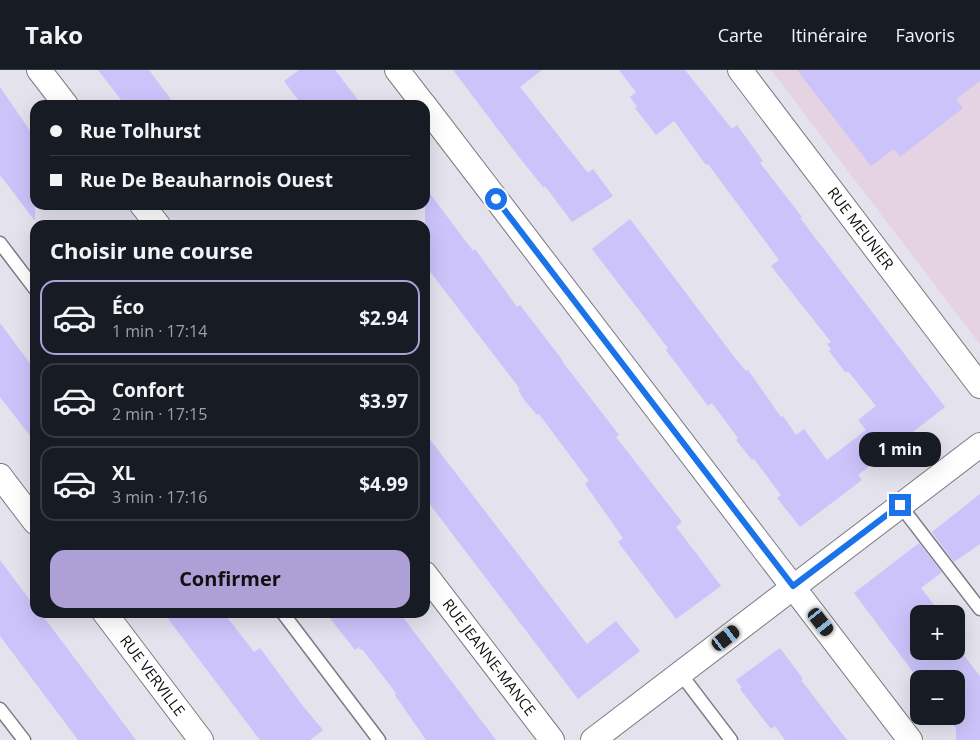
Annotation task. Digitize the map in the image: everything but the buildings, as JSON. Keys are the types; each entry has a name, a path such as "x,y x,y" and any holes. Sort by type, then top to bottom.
{"street":[{"path":"39,70 62,100"},
{"path":"398,70 420,100"},
{"name":"RUE MEUNIER","path":"740,70 980,386"},
{"path":"430,113 910,740"},
{"path":"146,210 154,220"},
{"path":"593,740 980,445"},
{"path":"0,476 30,515"},
{"name":"RUE JEANNE-MANCE","path":"430,581 552,740"},
{"name":"RUE VERVILLE","path":"109,618 201,740"}],"lane":[{"path":"0,243 30,282"},
{"path":"900,505 980,609"},
{"path":"287,618 379,740"},
{"path":"680,673 731,740"},
{"path":"0,709 24,740"}],"shaded area":[{"path":"771,70 980,70 980,344"}],"route":[{"path":"496,199 793,586 900,505"}]}
